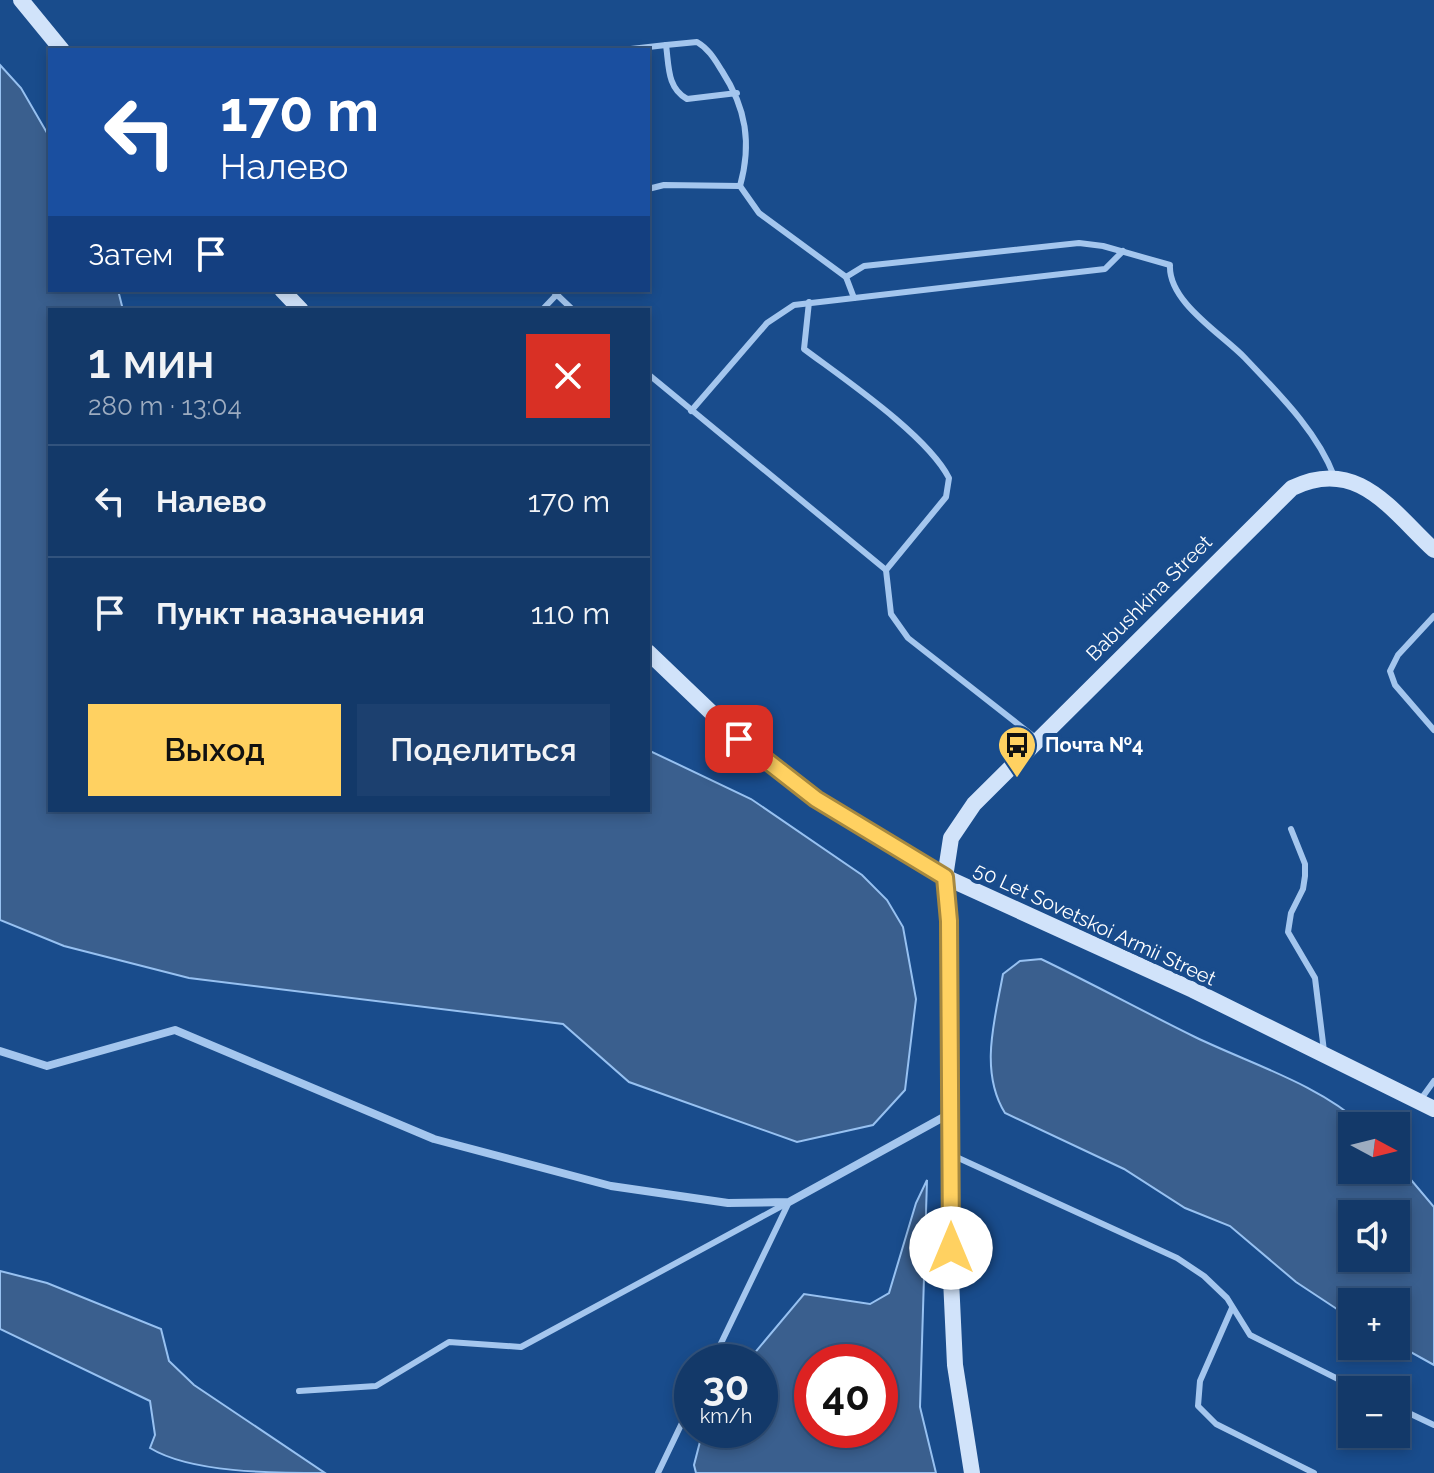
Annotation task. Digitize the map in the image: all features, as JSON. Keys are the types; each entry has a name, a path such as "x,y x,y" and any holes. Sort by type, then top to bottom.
{"street":[{"path":"21,0 60,48"},
{"path":"284,292 299,308"},
{"path":"1334,476 1373,493 1434,550"},
{"name":"Babushkina Street","path":"972,1473 955,1365 945,877 951,838 958,826 1037,739 1270,506 1303,482 1334,476"},
{"name":"50 Let Sovetskoi Armii Street","path":"650,654 739,739 816,799 945,877 1426,1105"},
{"path":"0,1051 47,1066 175,1030 434,1139 611,1186 728,1203 789,1202 951,1113"}],"lane":[{"path":"640,48 697,42 705,47 737,93 743,108 748,147 740,186 759,213 846,277 854,298"},
{"path":"666,45 670,80 679,95 687,99 737,93"},
{"path":"650,188 664,185 740,186"},
{"path":"846,277 864,266 877,263 1067,243 1123,251 1170,265 1172,283 1207,327 1243,356 1319,443 1334,476"},
{"path":"691,411 781,310 809,302 1105,269 1123,251"},
{"path":"544,308 556,292 571,308"},
{"path":"809,302 804,349 873,401 939,462 949,478 946,497 886,570"},
{"path":"650,376 886,570 891,614 908,638 1037,739"},
{"path":"1434,616 1398,655 1390,671 1395,685 1434,730"},
{"path":"1291,829 1305,864 1305,876 1303,889 1291,913 1288,932 1315,978 1324,1054"},
{"path":"1426,1105 1434,1081"},
{"path":"951,1154 1177,1258 1204,1276 1232,1308 1250,1335 1266,1346 1338,1380"},
{"path":"721,1344 789,1202"},
{"path":"299,1391 376,1386 449,1342 521,1347 789,1202"},
{"path":"1232,1308 1200,1381 1198,1406 1216,1424 1314,1473"},
{"path":"1410,1414 1434,1425"},
{"path":"658,1473 674,1440"}],"water":[{"path":"0,65 21,88 48,135 48,292 118,292 122,308 48,308 48,812 650,812 650,751 751,799 862,875 887,900 903,927 916,999 905,1090 873,1125 797,1142 629,1082 563,1024 189,978 64,946 0,920"},
{"path":"1041,959 1195,1037 1283,1076 1347,1112 1338,1112 1338,1184 1410,1184 1410,1179 1434,1207 1434,1365 1410,1352 1410,1288 1338,1288 1338,1310 1296,1282 1230,1226 1185,1208 1124,1169 1005,1113 997,1097 991,1062 993,1027 1003,974 1020,961"},
{"path":"927,1180 920,1407 936,1473 696,1473 694,1465 698,1448 778,1448 778,1344 762,1344 804,1294 870,1304 889,1293 916,1203"},
{"path":"0,1271 47,1283 161,1329 169,1361 194,1385 325,1473 257,1472 209,1467 167,1456 150,1448 155,1435 150,1401 0,1329"}],"place":[{"name":"Почта №4","path":"1017,779"}],"route":[{"path":"739,739 816,799 945,877 949,921 951,1248"}]}
